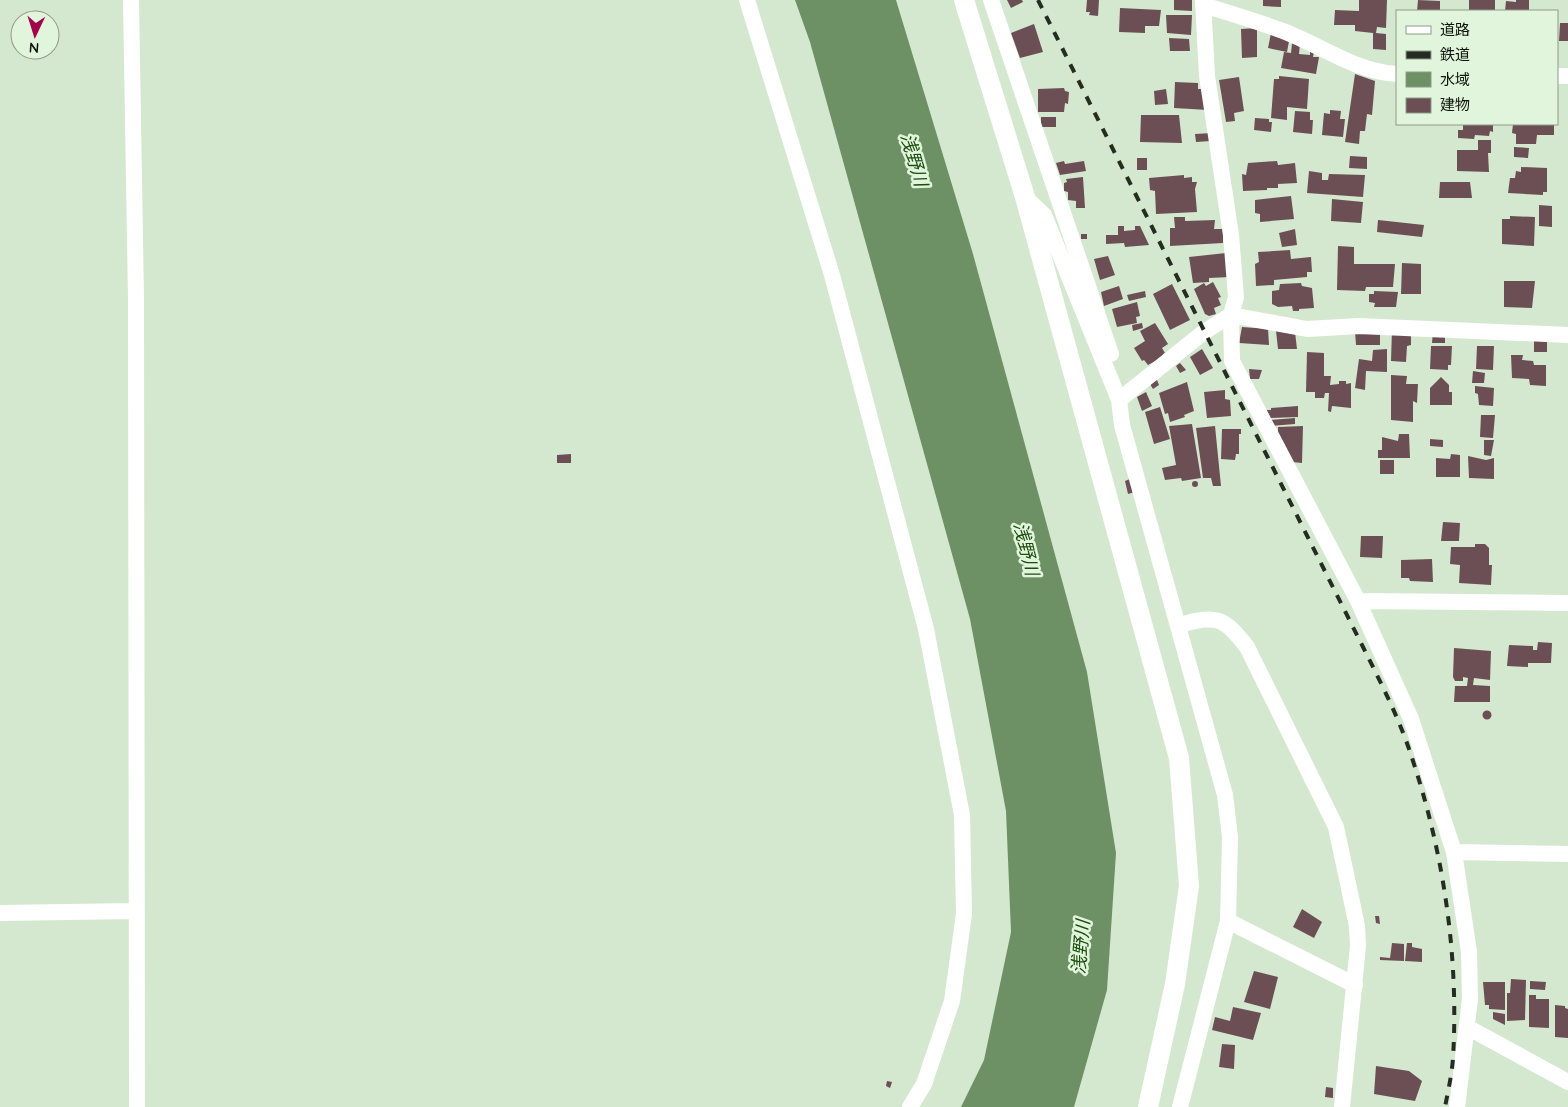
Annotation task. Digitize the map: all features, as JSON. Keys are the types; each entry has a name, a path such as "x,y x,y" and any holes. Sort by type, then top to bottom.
{"street":[{"path":"132,0 136,299 137,1107"},
{"path":"747,0 832,275 921,610 962,815 964,914 952,1001 924,1084 910,1107"},
{"path":"964,0 1025,198 1179,758 1189,886 1175,984 1148,1107"},
{"path":"991,0 1123,398 1122,425 1225,795 1230,837 1228,921 1180,1107"},
{"path":"1396,74 1383,73 1362,67 1283,31 1203,2 1207,76 1231,235 1236,297 1231,315 1232,361 1358,601 1411,719 1454,852 1469,952 1470,999 1458,1107"},
{"path":"1025,198 1044,215 1123,398"},
{"path":"1123,398 1204,332 1231,315 1307,330 1359,326 1568,335"},
{"path":"1358,601 1568,603"},
{"path":"1179,625 1206,617 1221,622 1241,640 1336,827 1357,926 1355,985 1342,1107"},
{"path":"1454,852 1568,854"},
{"path":"0,913 136,911"},
{"path":"1228,921 1355,985"},
{"path":"1467,1027 1568,1082"}],"water":[{"name":"浅野川","path":"795,0 896,0 973,254 1087,672 1116,853 1107,990 1074,1107 961,1107 984,1060 1011,932 1006,811 970,619 810,42"}],"building":[{"path":"1007,0 1022,0 1023,2 1011,8"},
{"path":"1087,0 1099,0 1098,16 1089,15 1090,12 1086,12"},
{"path":"1174,0 1192,0 1192,11 1174,10"},
{"path":"1263,0 1281,0 1281,7 1263,6"},
{"path":"1359,0 1387,0 1386,28 1377,27 1376,33 1386,34 1386,50 1373,49 1373,33 1355,31 1355,25 1334,25 1335,10 1359,11"},
{"path":"1418,0 1440,1 1440,10 1417,10"},
{"path":"1469,0 1495,0 1495,10 1469,10"},
{"path":"1516,0 1529,0 1529,10 1505,10 1506,1 1516,2"},
{"path":"1120,8 1161,10 1159,26 1145,26 1145,33 1119,32"},
{"path":"1166,15 1192,15 1191,35 1167,33"},
{"path":"1560,23 1568,23 1568,41 1559,41"},
{"path":"1034,24 1043,52 1020,58 1011,33"},
{"path":"1257,28 1257,57 1242,58 1241,29"},
{"path":"1271,33 1290,36 1287,52 1268,48"},
{"path":"1169,38 1189,39 1190,51 1170,51"},
{"path":"1292,43 1300,43 1299,54 1310,55 1310,51 1314,52 1313,57 1319,57 1316,74 1281,68 1284,52 1291,53"},
{"path":"1355,74 1375,81 1372,115 1367,114 1365,131 1360,131 1359,144 1345,142"},
{"path":"1279,76 1309,79 1307,109 1287,107 1287,120 1271,118 1274,79 1279,79"},
{"path":"1239,77 1244,111 1234,113 1235,121 1226,122 1219,80"},
{"path":"1175,82 1198,83 1198,89 1206,89 1208,110 1174,108"},
{"path":"1064,88 1065,91 1069,92 1068,104 1065,103 1064,112 1038,112 1038,89"},
{"path":"1166,89 1168,104 1155,105 1154,91"},
{"path":"1330,110 1341,111 1340,119 1345,119 1343,137 1322,135 1324,113 1330,114"},
{"path":"1295,111 1310,112 1310,120 1313,120 1312,134 1293,132"},
{"path":"1141,115 1179,115 1182,143 1140,142"},
{"path":"1041,117 1056,117 1056,127 1041,127"},
{"path":"1255,118 1269,119 1269,122 1272,122 1271,132 1254,130"},
{"path":"1463,125 1493,125 1493,132 1490,131 1489,136 1475,135 1474,139 1458,138 1458,130 1463,130"},
{"path":"1513,125 1554,125 1554,135 1537,135 1536,144 1516,144 1516,134 1512,133"},
{"path":"1212,133 1211,141 1196,142 1195,134"},
{"path":"1478,140 1491,140 1491,153 1488,153 1489,172 1457,171 1457,150 1478,150"},
{"path":"1514,147 1529,148 1528,158 1514,157"},
{"path":"1350,156 1367,157 1367,169 1349,168"},
{"path":"1137,158 1147,158 1147,170 1137,170"},
{"path":"1064,161 1065,164 1084,161 1086,171 1060,175 1056,163"},
{"path":"1277,161 1278,165 1295,163 1297,183 1278,184 1278,188 1267,188 1267,190 1243,191 1242,174 1246,175 1248,163"},
{"path":"1521,167 1547,168 1547,192 1543,192 1543,195 1508,193 1510,178 1515,178 1516,171 1521,172"},
{"path":"1309,171 1322,173 1322,180 1328,180 1329,174 1365,175 1363,197 1307,193"},
{"path":"1184,175 1184,178 1192,177 1192,182 1197,182 1195,189 1197,212 1156,214 1155,191 1150,190 1149,178"},
{"path":"1083,177 1085,208 1076,208 1076,201 1068,200 1068,192 1064,191 1064,183 1067,182 1066,179"},
{"path":"1440,182 1470,182 1472,198 1439,198"},
{"path":"1291,196 1294,219 1260,222 1260,214 1255,213 1255,200"},
{"path":"1332,199 1363,202 1361,223 1331,221"},
{"path":"1539,205 1552,206 1552,227 1539,226"},
{"path":"1510,216 1535,217 1534,246 1502,244 1502,219 1510,219"},
{"path":"1174,217 1185,217 1185,221 1215,220 1214,229 1223,229 1223,243 1170,246 1170,228 1175,228"},
{"path":"1378,220 1424,225 1422,237 1377,232"},
{"path":"1118,226 1124,226 1124,231 1135,230 1135,226 1140,226 1149,245 1125,247 1124,243 1106,244 1106,235 1118,235"},
{"path":"1295,229 1297,245 1282,247 1279,233"},
{"path":"1081,234 1087,234 1087,239 1081,239"},
{"path":"1338,246 1354,247 1354,264 1395,264 1393,287 1366,287 1365,291 1337,290"},
{"path":"1290,250 1291,259 1311,257 1312,272 1307,272 1307,277 1274,280 1274,285 1256,286 1255,264 1259,262 1258,252"},
{"path":"1226,253 1230,277 1209,278 1209,282 1193,283 1189,257"},
{"path":"1108,256 1115,275 1100,280 1094,259"},
{"path":"1402,263 1421,264 1421,294 1401,294"},
{"path":"1504,281 1535,281 1532,308 1504,307"},
{"path":"1213,282 1221,297 1218,298 1221,305 1214,308 1216,314 1209,316 1205,314 1194,289 1204,283 1206,286"},
{"path":"1301,283 1302,286 1312,288 1314,308 1293,311 1292,306 1278,307 1272,304 1272,291 1279,290 1280,284"},
{"path":"1172,284 1190,320 1170,330 1153,294"},
{"path":"1119,286 1123,299 1104,306 1101,292"},
{"path":"1145,291 1146,297 1129,301 1127,295"},
{"path":"1374,291 1398,292 1396,307 1374,307 1375,303 1369,302 1369,294 1374,294"},
{"path":"1137,302 1140,316 1136,317 1137,323 1117,327 1112,309"},
{"path":"1142,323 1143,328 1133,331 1132,325"},
{"path":"1155,323 1168,344 1162,348 1165,353 1163,357 1148,365 1144,360 1142,361 1134,348 1145,341 1140,331"},
{"path":"1242,327 1268,329 1269,345 1239,343"},
{"path":"1392,329 1411,330 1411,345 1407,346 1406,362 1391,361"},
{"path":"1380,330 1380,345 1356,345 1355,331"},
{"path":"1276,331 1295,332 1297,349 1278,349"},
{"path":"1433,331 1445,332 1445,343 1432,343"},
{"path":"1534,339 1547,340 1547,352 1534,352"},
{"path":"1431,346 1452,346 1451,365 1448,365 1448,370 1430,369"},
{"path":"1477,346 1494,346 1493,370 1476,369"},
{"path":"1202,349 1213,368 1200,375 1190,357"},
{"path":"1387,349 1387,372 1366,371 1365,390 1355,388 1359,359 1372,361 1373,350"},
{"path":"1307,352 1324,353 1324,376 1331,376 1330,385 1339,384 1339,381 1346,381 1346,384 1351,383 1351,408 1332,406 1331,412 1328,411 1329,393 1325,393 1324,398 1315,398 1315,392 1306,392"},
{"path":"1511,355 1523,355 1522,360 1533,361 1534,365 1546,365 1546,386 1530,385 1529,379 1512,378"},
{"path":"1180,363 1186,370 1180,373 1176,366"},
{"path":"1249,369 1262,370 1259,379 1250,379"},
{"path":"1473,371 1485,373 1484,383 1472,383"},
{"path":"1391,375 1407,376 1406,384 1418,384 1417,403 1413,401 1413,422 1391,420"},
{"path":"1441,377 1449,385 1449,392 1452,392 1452,405 1430,405 1430,388"},
{"path":"1157,380 1159,385 1153,389 1150,384"},
{"path":"1187,382 1194,411 1184,415 1185,417 1170,422 1168,413 1165,414 1159,393"},
{"path":"1475,386 1494,388 1493,406 1479,405"},
{"path":"1225,390 1225,399 1230,400 1231,416 1207,418 1204,392"},
{"path":"1146,392 1152,406 1142,411 1137,397"},
{"path":"1298,406 1298,417 1268,418 1267,410 1271,410 1271,408"},
{"path":"1160,407 1170,439 1154,444 1145,412"},
{"path":"1481,415 1495,415 1493,438 1480,437"},
{"path":"1295,418 1295,424 1270,426 1269,420"},
{"path":"1192,424 1201,478 1182,481 1181,478 1165,480 1162,468 1176,465 1169,426"},
{"path":"1215,426 1221,486 1213,486 1211,478 1203,478 1196,428"},
{"path":"1303,426 1302,463 1292,462 1284,451 1285,444 1281,443 1281,437 1278,436 1278,427"},
{"path":"1222,429 1241,429 1241,434 1239,434 1239,454 1236,454 1235,460 1221,459"},
{"path":"1399,434 1409,434 1410,458 1378,458 1378,450 1382,450 1382,437 1398,441"},
{"path":"1430,439 1443,440 1443,447 1430,446"},
{"path":"1484,440 1494,440 1491,456 1484,455"},
{"path":"571,454 571,463 557,463 557,455"},
{"path":"1451,454 1460,455 1460,477 1436,477 1436,458 1450,459"},
{"path":"1468,456 1486,460 1494,458 1494,479 1469,478"},
{"path":"1380,460 1394,460 1394,474 1380,474"},
{"path":"1132,478 1135,492 1128,494 1125,481"},
{"path":"1195,481 1198,484 1195,487 1192,484"},
{"path":"1443,522 1460,523 1459,541 1441,541"},
{"path":"1361,536 1383,536 1382,558 1360,557"},
{"path":"1475,544 1485,544 1489,548 1489,565 1492,565 1491,585 1459,583 1460,565 1450,564 1451,547 1475,547"},
{"path":"1432,559 1433,582 1410,581 1409,578 1401,578 1401,560"},
{"path":"1538,642 1552,643 1551,663 1528,663 1528,667 1507,666 1509,645 1533,646 1533,650 1537,650"},
{"path":"1454,648 1491,651 1490,680 1474,678 1473,685 1490,686 1490,702 1454,702 1455,686 1467,686 1468,678 1463,677 1463,681 1455,681 1453,677"},
{"path":"1487,710 1492,715 1487,720 1482,715"},
{"path":"1302,909 1322,922 1314,938 1293,927"},
{"path":"1375,916 1379,916 1380,924 1376,923"},
{"path":"1392,943 1404,944 1404,961 1380,960 1380,957 1390,958"},
{"path":"1407,943 1412,943 1412,947 1422,949 1422,962 1405,961"},
{"path":"1254,971 1278,977 1270,1009 1244,1002"},
{"path":"1511,979 1526,980 1525,1020 1507,1021 1507,993 1510,993"},
{"path":"1530,981 1546,982 1545,990 1530,989"},
{"path":"1483,982 1505,982 1505,1010 1489,1009 1489,1005 1485,1005"},
{"path":"1529,995 1536,995 1536,999 1549,999 1549,1028 1529,1027"},
{"path":"1555,1005 1565,1006 1568,1009 1568,1038 1555,1037"},
{"path":"1233,1007 1261,1013 1253,1040 1212,1030 1215,1017 1230,1021"},
{"path":"1493,1012 1505,1014 1505,1025 1493,1019"},
{"path":"1222,1044 1235,1045 1234,1069 1219,1067"},
{"path":"1376,1066 1409,1071 1422,1081 1415,1101 1374,1094"},
{"path":"887,1081 892,1082 890,1088 886,1086"},
{"path":"1326,1087 1333,1088 1333,1098 1325,1097"}],"railway":[{"path":"1038,0 1377,674 1407,744 1433,831 1447,906 1451,944 1454,982 1453,1058 1445,1107"}]}
